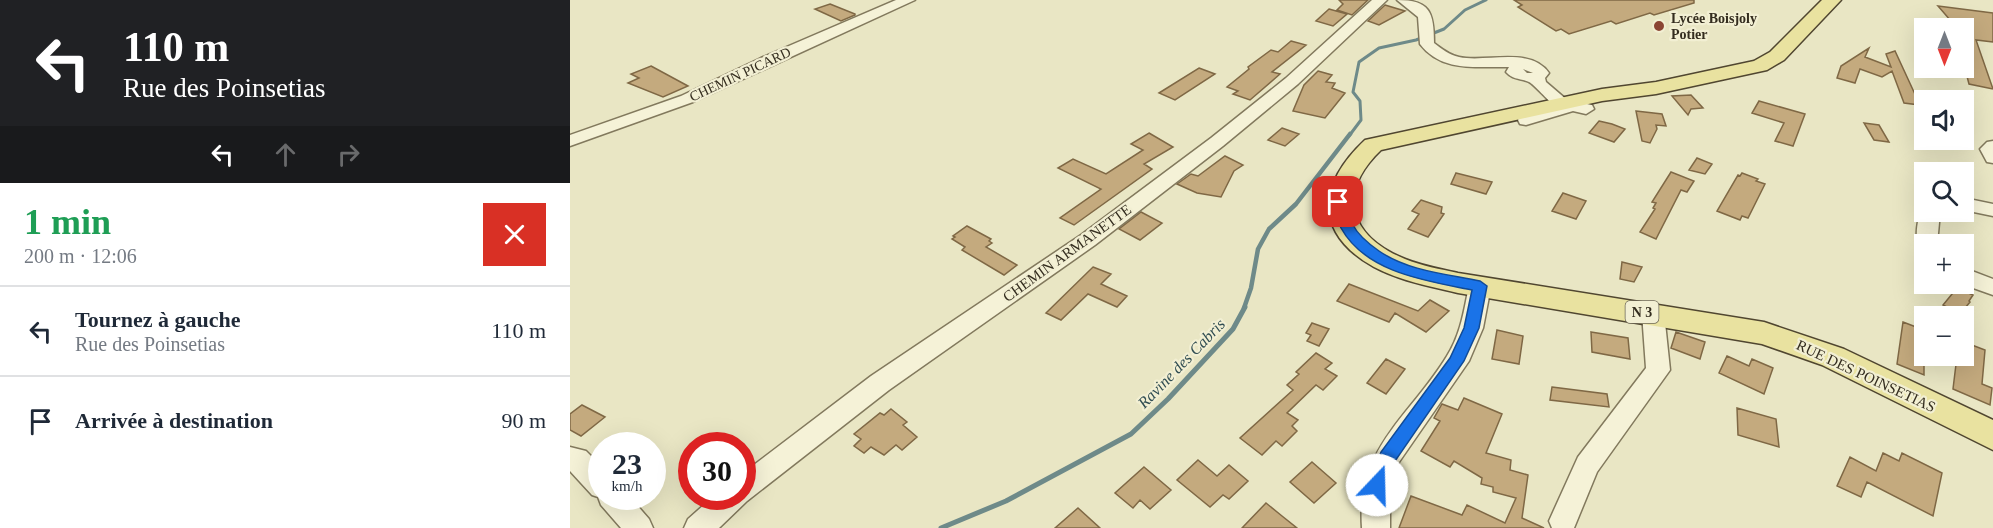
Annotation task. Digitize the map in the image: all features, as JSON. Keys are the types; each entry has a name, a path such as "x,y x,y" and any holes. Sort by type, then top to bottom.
{"main road":[{"name":"RUE DES POINSETIAS","path":"1563,95 1656,88 1760,66 1777,56 1832,0"},
{"name":"RUE DES POINSETIAS","path":"1838,0 1789,59 1769,70 1563,95 1518,117 1373,145 1357,158 1344,180 1338,202 1347,227 1357,241 1375,255 1414,273 1480,286 1737,327 1797,343 1833,357 1993,436"}],"street":[{"name":"CHEMIN PICARD","path":"570,141 687,99 766,61 908,0"},
{"name":"CHEMIN ARMANETTE","path":"756,479 880,383 1088,240 1217,142 1292,81 1380,0"},
{"path":"1404,0 1425,13 1432,48 1454,62 1518,67 1523,77 1563,95"},
{"path":"1993,146 1989,149 1993,158"},
{"path":"1974,206 1993,210"},
{"path":"1974,280 1993,287"},
{"path":"1376,528 1377,485 1380,471 1387,457 1457,361 1472,328 1480,286"},
{"path":"1563,521 1587,465 1658,370 1653,313"},
{"path":"570,459 577,459 588,471"},
{"path":"623,510 639,528"},
{"path":"698,528 719,510"}],"building":[{"path":"1339,0 1368,0 1352,15 1337,10 1343,4"},
{"path":"1514,0 1694,0 1694,3 1616,24 1611,21 1569,34 1561,29 1556,31 1518,7 1522,5"},
{"path":"830,4 855,15 841,21 815,9"},
{"path":"1385,5 1405,11 1379,25 1368,21"},
{"path":"1938,6 1993,13 1993,42 1976,40 1993,89 1969,84 1967,78 1974,78 1974,18 1948,18"},
{"path":"1329,9 1347,14 1333,26 1316,21"},
{"path":"1291,41 1306,45 1272,72 1280,74 1250,100 1233,94 1238,91 1227,87 1271,50 1278,52"},
{"path":"1869,48 1865,57 1891,67 1886,54 1895,51 1914,92 1914,104 1904,103 1892,71 1882,77 1860,69 1855,83 1837,78 1841,66"},
{"path":"651,66 688,86 663,97 628,83 639,78 631,74"},
{"path":"1199,68 1215,74 1175,100 1159,93"},
{"path":"1318,71 1332,75 1326,82 1335,83 1332,88 1345,93 1325,118 1293,111 1304,85"},
{"path":"1691,95 1703,108 1691,109 1688,115 1672,96"},
{"path":"1759,101 1805,114 1793,146 1775,141 1784,123 1752,113"},
{"path":"1636,111 1662,114 1666,126 1656,125 1657,129 1650,143 1642,141"},
{"path":"1599,121 1625,129 1614,142 1589,133"},
{"path":"1864,123 1879,125 1889,142 1874,140"},
{"path":"1282,128 1299,134 1285,146 1268,140"},
{"path":"1149,133 1173,147 1144,164 1152,169 1074,225 1060,218 1101,189 1058,168 1073,159 1106,174 1143,150 1131,144"},
{"path":"1225,156 1243,165 1234,171 1221,197 1197,193 1177,184 1191,174 1198,176"},
{"path":"1697,158 1712,164 1705,174 1689,170"},
{"path":"1671,172 1694,181 1687,192 1681,190 1656,239 1640,232 1655,209 1653,208 1656,203 1652,202"},
{"path":"1456,173 1492,182 1486,194 1451,184"},
{"path":"1742,173 1765,184 1748,218 1742,216 1740,220 1717,211 1738,175"},
{"path":"1563,193 1586,201 1576,219 1552,211"},
{"path":"1421,200 1442,207 1441,213 1444,214 1428,237 1408,229 1419,214 1412,211"},
{"path":"1141,212 1162,223 1140,240 1119,229"},
{"path":"967,226 991,239 989,241 992,243 986,247 1017,265 1004,275 962,250 965,247 952,239"},
{"path":"1622,262 1642,267 1634,282 1620,279"},
{"path":"1093,267 1111,274 1101,284 1127,296 1117,307 1088,294 1061,320 1046,313"},
{"path":"1349,284 1418,311 1430,300 1449,311 1426,332 1395,313 1389,322 1337,301"},
{"path":"1952,294 1973,295 1967,306 1943,305"},
{"path":"1903,322 1914,326 1914,366 1924,366 1924,375 1897,364"},
{"path":"1312,323 1329,329 1319,346 1307,341 1311,335 1306,333"},
{"path":"1497,330 1523,336 1519,364 1492,359"},
{"path":"1591,332 1628,338 1630,359 1592,352"},
{"path":"1676,332 1705,342 1700,359 1671,348"},
{"path":"1974,346 1985,350 1982,384 1992,388 1990,405 1953,389 1956,366 1974,366"},
{"path":"1316,353 1332,363 1325,369 1337,376 1323,390 1316,385 1287,413 1298,420 1292,426 1297,431 1282,446 1276,441 1262,455 1240,438 1293,390 1287,385 1299,374 1296,372"},
{"path":"1727,356 1749,366 1752,359 1773,368 1764,394 1719,373"},
{"path":"1386,359 1405,369 1386,394 1367,383"},
{"path":"1552,387 1607,394 1609,407 1550,400"},
{"path":"1464,398 1502,414 1486,453 1511,460 1510,470 1528,475 1522,518 1544,528 1399,528 1411,496 1462,515 1467,505 1505,523 1516,498 1493,492 1493,487 1481,484 1482,478 1454,461 1450,467 1421,451 1440,421 1434,418 1442,404 1458,410"},
{"path":"582,405 605,417 581,436 570,430 570,414"},
{"path":"1737,408 1776,419 1779,447 1738,435"},
{"path":"891,409 907,422 903,425 917,437 902,450 896,445 884,455 871,447 864,453 854,446 861,439 854,434 880,413 884,415"},
{"path":"1883,453 1899,461 1902,453 1942,473 1933,516 1867,482 1861,497 1837,486 1850,457 1876,471"},
{"path":"1198,460 1217,476 1229,465 1248,481 1229,499 1223,495 1210,507 1177,480"},
{"path":"1312,462 1336,483 1314,503 1290,482"},
{"path":"1144,467 1171,490 1150,509 1140,500 1133,508 1115,493"},
{"path":"1266,503 1282,516 1297,528 1242,528"},
{"path":"1078,508 1100,528 1055,528"}],"waterway":[{"name":"Ravine des Cabris","path":"1349,136 1361,120 1360,101 1353,92 1359,62 1379,48 1416,40 1444,29 1465,10 1486,0"},
{"name":"Ravine des Cabris","path":"1244,308 1251,288 1258,249 1269,229 1296,204 1350,134"},
{"name":"Ravine des Cabris","path":"941,528 1006,501 1131,434 1168,399 1233,329 1245,307"}],"place":[{"name":"Lycée Boisjoly Potier","path":"1659,26"}],"route":[{"path":"1338,202 1347,227 1357,241 1375,255 1414,273 1480,286 1472,328 1457,361 1387,457 1380,471 1377,485"}]}
